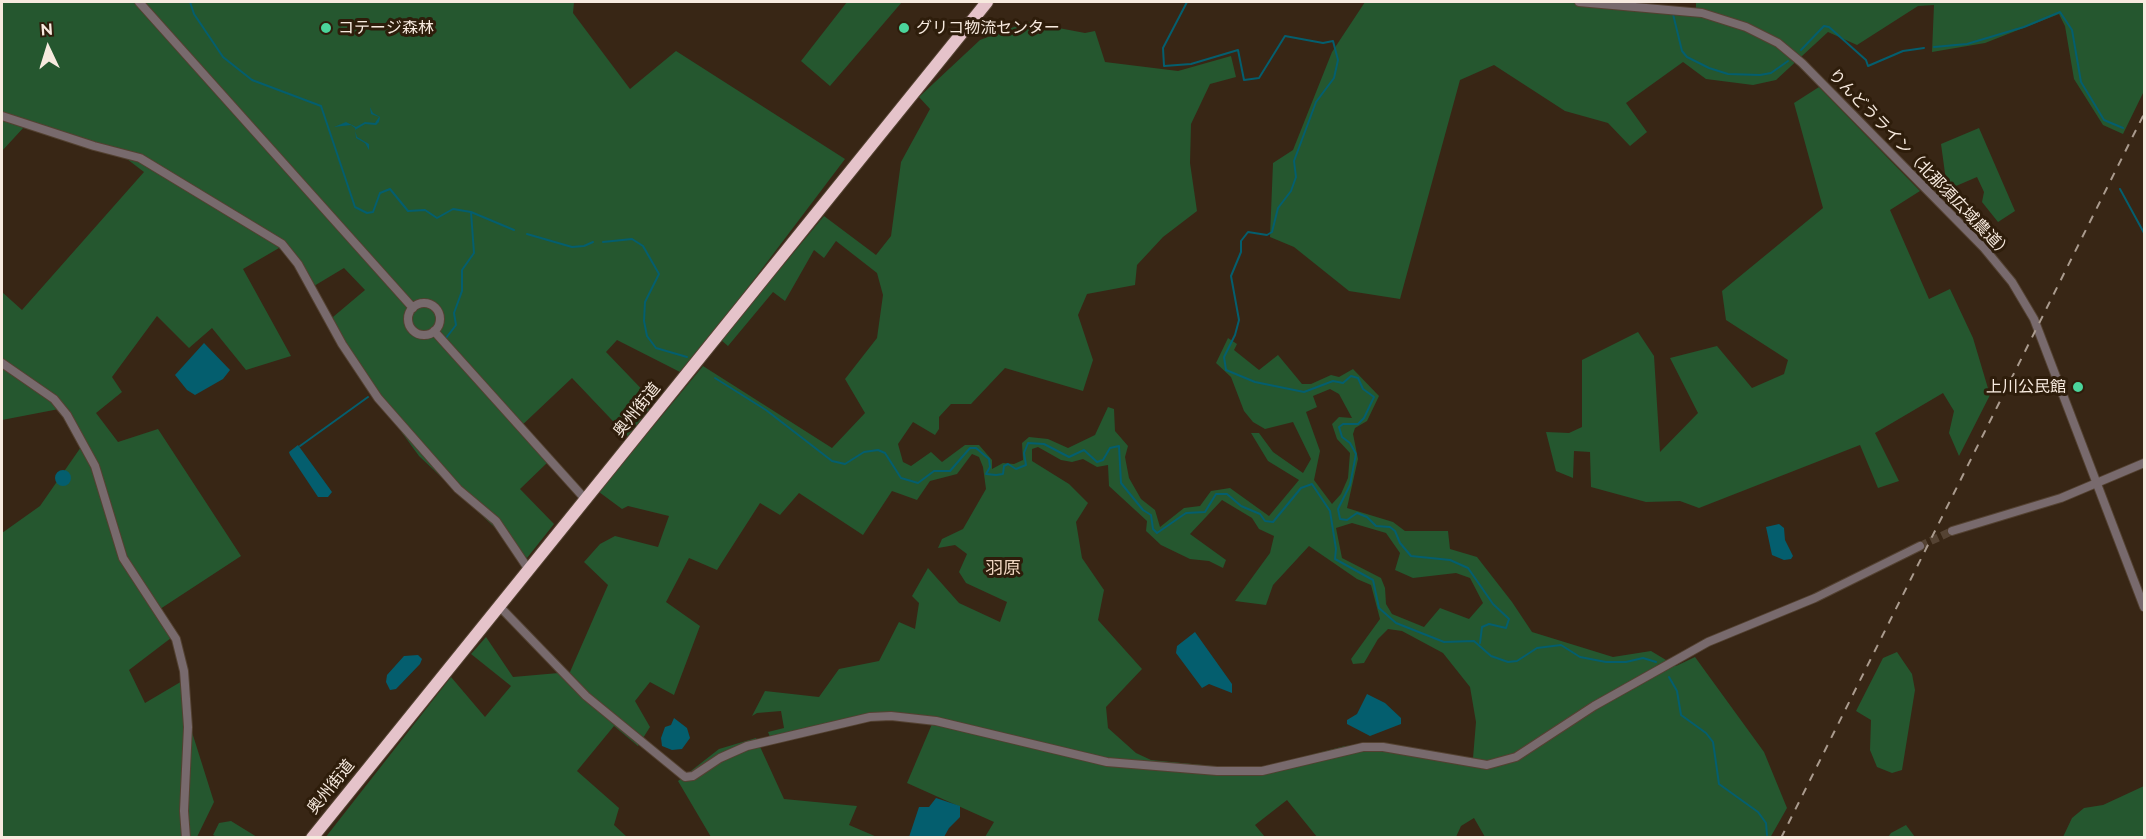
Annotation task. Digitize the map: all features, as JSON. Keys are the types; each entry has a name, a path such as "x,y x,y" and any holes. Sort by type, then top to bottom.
{"highway":[{"name":"奥州街道","path":"312,837 987,2"}],"street":[{"path":"139,2 413,308"},
{"name":"りんどうライン（北那須広域農道）","path":"1579,2 1702,13 1722,18 1778,43 1802,63 1965,228 2012,282 2034,318 2145,607"},
{"path":"2,116 94,146 140,158 282,244 298,264 342,344 378,398 458,489 496,521 529,570"},
{"path":"423,303 437,309 440,318 434,331 423,334 414,331 409,321 413,308 423,303"},
{"path":"434,331 586,500"},
{"path":"2,363 54,399 67,415 95,466 123,558 176,639 184,671 188,727 184,811 186,837"},
{"path":"1952,531 2061,498 2145,463"},
{"path":"500,607 586,696 678,774 685,777 693,776 720,758 747,746 870,717 891,716 936,721 1107,762 1217,771 1262,771 1363,747 1383,747 1487,765 1516,757 1594,706 1708,642 1815,598 1920,546"}],"green space":[{"path":"2,2 574,2 573,13 630,89 676,51 845,159 712,335 680,372 617,340 606,352 654,402 628,437 572,378 518,429 548,462 520,489 554,524 527,558 419,456 340,348 333,317 365,290 344,268 314,286 279,248 243,269 291,356 246,370 212,328 189,348 157,316 112,377 122,392 96,413 118,442 158,429 241,556 154,613 171,638 129,670 145,703 189,677 191,729 214,802 197,837 2,837 2,533 40,506 81,447 59,409 2,420 2,292 22,310 144,172 123,156 25,126 2,151"},
{"path":"847,2 902,2 830,86 801,61"},
{"path":"1365,2 1549,2 1696,8 1696,2 2144,2 2144,91 2123,134 2103,125 2074,79 2065,26 2059,14 1985,43 1932,52 1934,5 1918,6 1857,45 1828,32 1776,80 1753,85 1706,79 1683,62 1626,103 1647,132 1630,146 1608,123 1565,111 1494,65 1460,80 1400,299 1349,291 1294,247 1270,237 1273,163 1293,150 1332,52"},
{"path":"1027,22 1085,33 1095,31 1105,62 1178,71 1231,56 1236,77 1210,84 1191,124 1190,163 1197,211 1163,237 1137,265 1135,285 1087,294 1078,315 1093,360 1083,391 1005,368 971,404 951,404 939,417 939,429 935,435 913,422 898,444 903,462 911,466 931,452 942,462 965,445 979,445 992,460 992,469 1003,463 1014,464 1023,460 1022,443 1029,437 1048,439 1068,448 1095,435 1108,407 1114,409 1115,431 1128,446 1125,457 1129,478 1141,499 1155,510 1160,527 1184,508 1200,506 1211,491 1230,488 1269,516 1299,480 1268,461 1251,433 1259,433 1273,452 1303,473 1311,459 1293,422 1265,429 1253,422 1244,411 1231,377 1216,363 1228,338 1237,344 1234,350 1259,370 1278,355 1302,384 1311,384 1331,375 1339,377 1353,369 1379,396 1367,421 1355,428 1353,434 1358,459 1347,508 1393,522 1405,531 1448,531 1450,549 1477,557 1532,632 1613,657 1651,651 1676,666 1695,657 1764,752 1787,808 1770,838 1485,837 1474,818 1461,826 1456,837 1317,837 1287,800 1255,825 1265,837 985,837 994,822 907,783 932,724 870,715 770,737 768,732 784,728 781,711 757,713 752,716 765,691 819,697 839,669 879,661 899,622 915,629 919,603 912,596 928,568 959,603 1000,622 1007,602 966,583 959,572 967,554 955,545 938,548 942,539 963,529 986,489 979,457 972,454 957,474 930,481 917,500 892,491 863,535 799,493 780,515 760,503 717,570 689,558 666,602 700,626 674,695 650,682 635,701 650,727 638,746 614,726 577,771 619,808 614,825 627,837 325,838 451,677 485,717 511,686 471,654 486,637 513,677 570,672 608,585 584,562 600,544 615,536 658,547 669,516 628,506 622,509 599,492 703,366 832,448 865,413 845,379 877,338 883,295 877,273 836,241 824,258 814,250 785,301 773,292 728,346 721,340 824,216 876,255 891,236 901,162 930,109 919,97 980,40","holes":["1330,389 1339,394 1352,418 1339,417 1332,424 1337,439 1350,453 1348,478 1341,494 1332,504 1314,480 1320,451 1306,412 1317,407 1313,396","1038,447 1061,460 1072,462 1083,459 1097,467 1108,465 1109,486 1147,521 1146,531 1161,545 1190,559 1209,561 1223,568 1226,560 1190,534 1222,500 1252,518 1259,529 1274,536 1270,553 1235,601 1266,605 1273,585 1309,546 1357,579 1371,585 1380,619 1351,659 1353,664 1364,663 1378,639 1388,629 1402,631 1443,653 1470,687 1476,722 1473,758 1378,743 1345,746 1267,766 1233,768 1151,760 1136,753 1108,728 1106,707 1142,669 1098,620 1104,590 1082,558 1076,522 1088,503 1069,484 1032,461 1032,449","1352,523 1386,533 1400,553 1395,570 1413,578 1456,573 1470,578 1483,603 1469,619 1440,608 1424,627 1392,614 1386,604 1385,588 1381,578 1342,558 1336,528"]},
{"path":"1819,87 1920,191 1890,210 1929,299 1950,289 1973,338 1990,395 1959,456 1949,433 1954,411 1943,393 1875,433 1899,481 1878,488 1860,445 1699,508 1680,501 1646,502 1591,487 1590,452 1574,451 1573,478 1556,471 1546,432 1569,433 1582,427 1582,360 1638,332 1654,356 1660,452 1698,413 1670,358 1717,346 1752,388 1784,374 1788,360 1726,320 1722,291 1823,208 1794,103"},
{"path":"1979,128 2015,211 1998,222 1982,202 1984,192 1977,177 1956,186 1963,210 1958,213 1947,188 1941,144"},
{"path":"1897,652 1912,674 1915,690 1902,770 1892,773 1877,767 1870,750 1871,720 1856,711 1883,658"},
{"path":"756,738 784,799 857,806 849,825 877,837 711,837 678,781 719,749"},
{"path":"2144,786 2144,837 2063,837 2072,818 2084,808 2103,805"},
{"path":"231,821 257,837 217,837 213,835 219,823"},
{"path":"1906,825 1915,837 1888,837 1891,833"}],"water":[{"path":"370,107 373,113 380,117 376,125 365,124 355,130 351,125 334,127 346,122 356,127 365,122 375,123 379,117 371,114"},
{"path":"355,131 357,137 369,144 369,150 365,143 356,138"},
{"path":"204,343 230,370 223,379 195,395 187,390 175,375"},
{"path":"298,445 332,492 328,497 318,497 290,455 289,452"},
{"path":"63,470 71,478 63,486 55,478"},
{"path":"1779,524 1784,528 1785,540 1793,556 1791,559 1784,560 1772,555 1766,527"},
{"path":"1195,632 1232,684 1232,693 1209,684 1202,688 1176,653 1177,646"},
{"path":"418,655 422,659 420,664 396,689 390,690 386,682 387,675 404,656"},
{"path":"1367,694 1385,703 1401,718 1401,724 1370,736 1347,724 1347,720 1357,714"},
{"path":"674,718 687,728 690,738 682,749 672,750 662,746 661,738 665,727 671,725"},
{"path":"936,798 960,806 960,817 944,837 909,837 919,807 929,807"}],"waterway":[{"path":"190,2 194,14 223,57 252,80 321,106 355,207 367,213 373,212 380,193 390,189 408,211 425,210 437,218 453,209 471,212 474,253 462,270 462,291 454,313 456,325 446,338"},
{"path":"1187,2 1163,48 1164,66 1191,64 1238,50 1244,80 1259,78 1285,36 1323,43 1333,41 1338,60 1334,78 1316,102 1294,161 1296,177 1291,191 1278,208 1272,232 1267,235 1248,232 1241,241 1241,252 1231,276 1239,320 1235,335 1224,357 1226,370 1255,382 1304,392 1333,381 1343,383 1351,376 1358,378 1363,389 1374,397 1364,418 1358,424 1343,424 1339,427 1342,437 1350,443 1356,454 1350,485 1338,509 1340,519 1347,520 1357,513 1367,517 1376,526 1390,527 1411,556 1450,560 1468,568 1493,604 1509,619 1506,628 1489,624 1482,627 1480,643"},
{"path":"1934,47 1967,44 2024,27 2060,12 2072,30 2081,82 2104,120 2123,128"},
{"path":"1673,14 1682,51 1687,57 1709,68 1728,74 1760,75 1771,73 1788,61"},
{"path":"1801,50 1824,26 1829,27 1866,60 1868,66 1903,51 1924,48"},
{"path":"2120,189 2144,233"},
{"path":"471,212 514,230"},
{"path":"527,234 572,247 584,246 593,242"},
{"path":"603,242 632,239 643,246 659,274 645,302 644,321 647,336 656,348 687,357"},
{"path":"715,378 766,410 832,461 845,464 864,452 878,450 885,453 901,478 918,483 934,471 950,471 970,448 976,448 989,459 990,467 986,474 996,475 1003,474 1004,466 1008,464 1016,469 1026,465 1024,453 1028,443 1044,444 1069,457 1084,450 1097,462 1103,460 1110,448 1119,446 1121,483 1143,510 1151,515 1153,529 1157,533 1186,513 1205,512 1216,494 1227,494 1241,506 1260,514 1265,521 1273,522 1301,488 1312,484 1330,511 1336,549 1335,559 1373,580 1379,608 1396,623 1444,642 1474,641 1491,656 1508,662 1517,661 1537,648 1561,645 1580,657 1606,662 1626,662 1643,658 1656,662"},
{"path":"300,446 368,397"},
{"path":"1669,677 1677,691 1681,715 1706,733 1713,742 1719,784 1758,812 1766,823 1767,835"}],"tunnel":[{"path":"1920,546 1952,531"}],"railway":[{"path":"1781,838 2144,114"}],"place":[{"name":"コテージ森林","path":"326,28"},
{"name":"グリコ物流センター","path":"904,28"},
{"name":"上川公民館","path":"2078,387"}],"district":[{"name":"羽原","path":"1003,569"}]}
